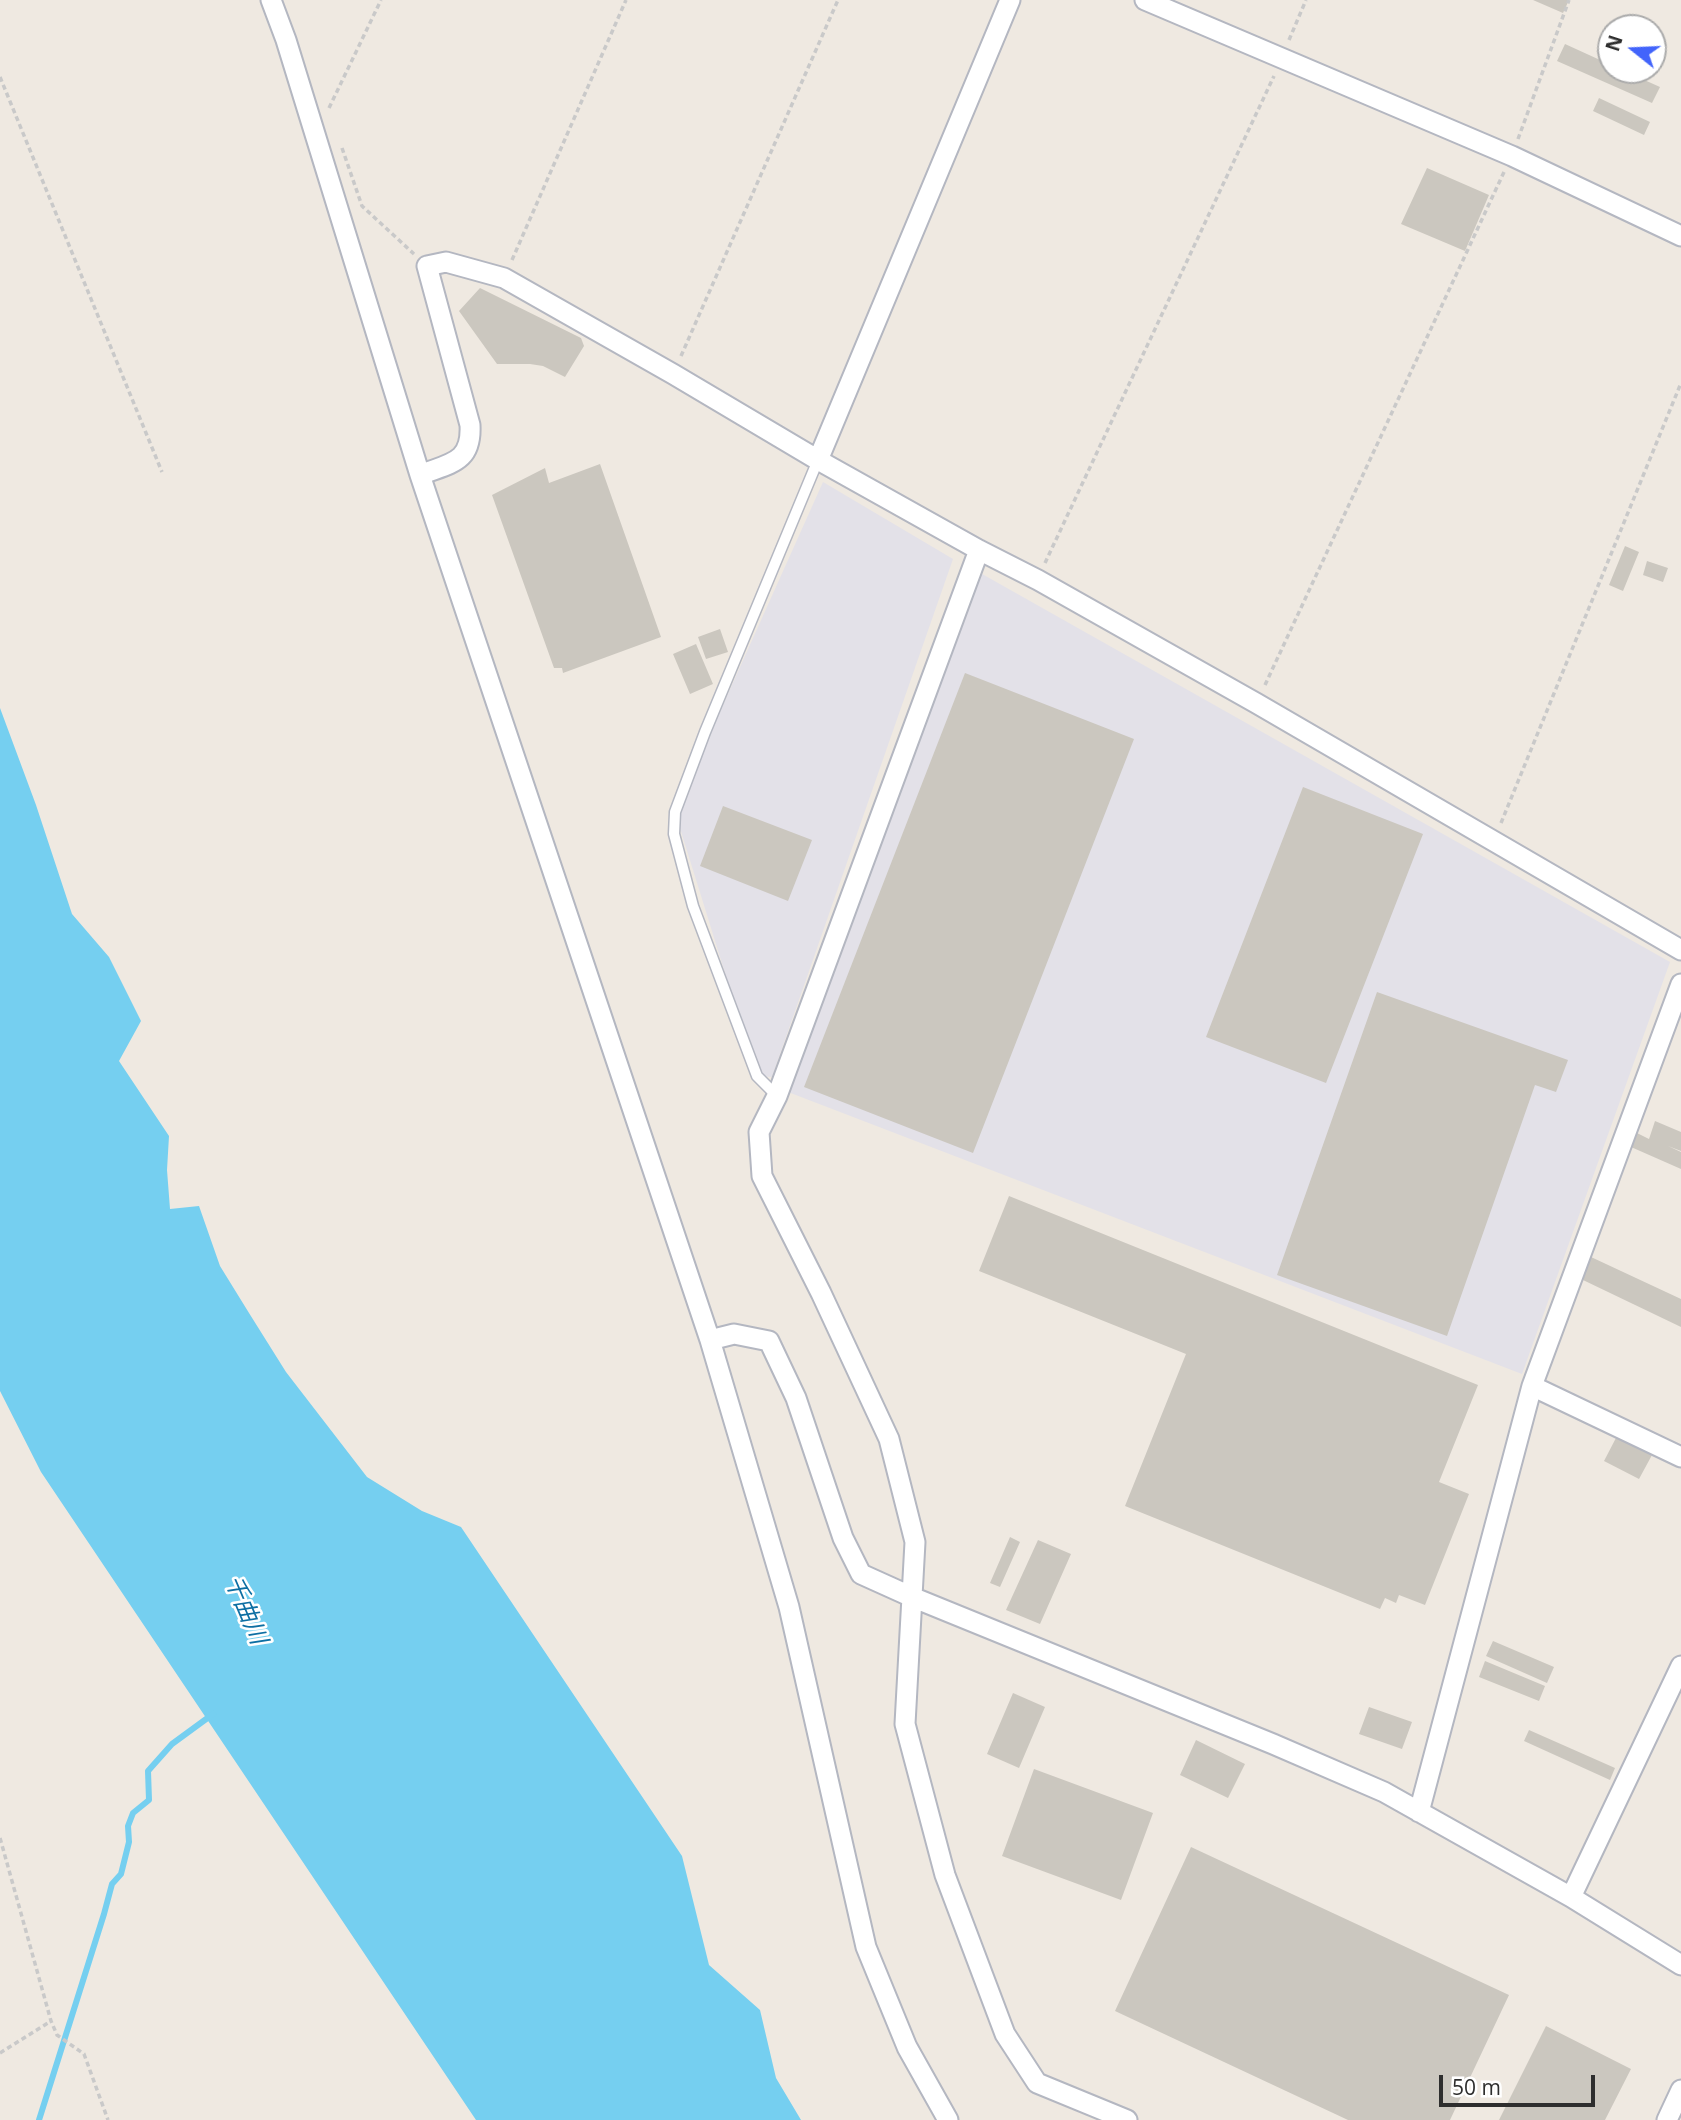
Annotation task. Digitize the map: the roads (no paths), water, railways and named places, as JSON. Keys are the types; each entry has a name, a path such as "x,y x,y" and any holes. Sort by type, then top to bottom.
{"street":[{"path":"271,0 290,53 421,475 710,1340 789,1607 866,1947 907,2047 948,2120"},
{"path":"818,460 1010,0"},
{"path":"1145,0 1512,156 1681,236"},
{"path":"421,475 462,458 471,441 470,425 427,266 446,262 505,278 818,460 1256,703 1681,950"},
{"path":"979,550 777,1096 760,1132 762,1175 890,1439 915,1542 905,1724 944,1875 1005,2034 1037,2083 1127,2120"},
{"path":"1419,1812 1532,1386 1681,984"},
{"path":"710,1340 734,1334 769,1341 796,1398 843,1538 860,1574 1384,1792 1571,1898 1681,1965"},
{"path":"1532,1386 1681,1457"},
{"path":"1571,1898 1681,1666"},
{"path":"1667,2120 1681,2090"}],"lane":[{"path":"777,1096 757,1076 693,906 674,834 675,812 705,732 818,460"}],"water":[{"name":"千曲川","path":"0,708 72,914 109,957 141,1021 119,1061 169,1136 167,1170 170,1209 199,1206 220,1266 249,1313 286,1372 367,1477 422,1511 461,1527 682,1856 709,1965 760,2010 776,2078 801,2120 476,2120 41,1472 0,1391"}],"waterway":[{"path":"39,2120 112,1884 121,1874 129,1842 128,1826 133,1813 149,1800 148,1771 172,1744 213,1714"}]}
